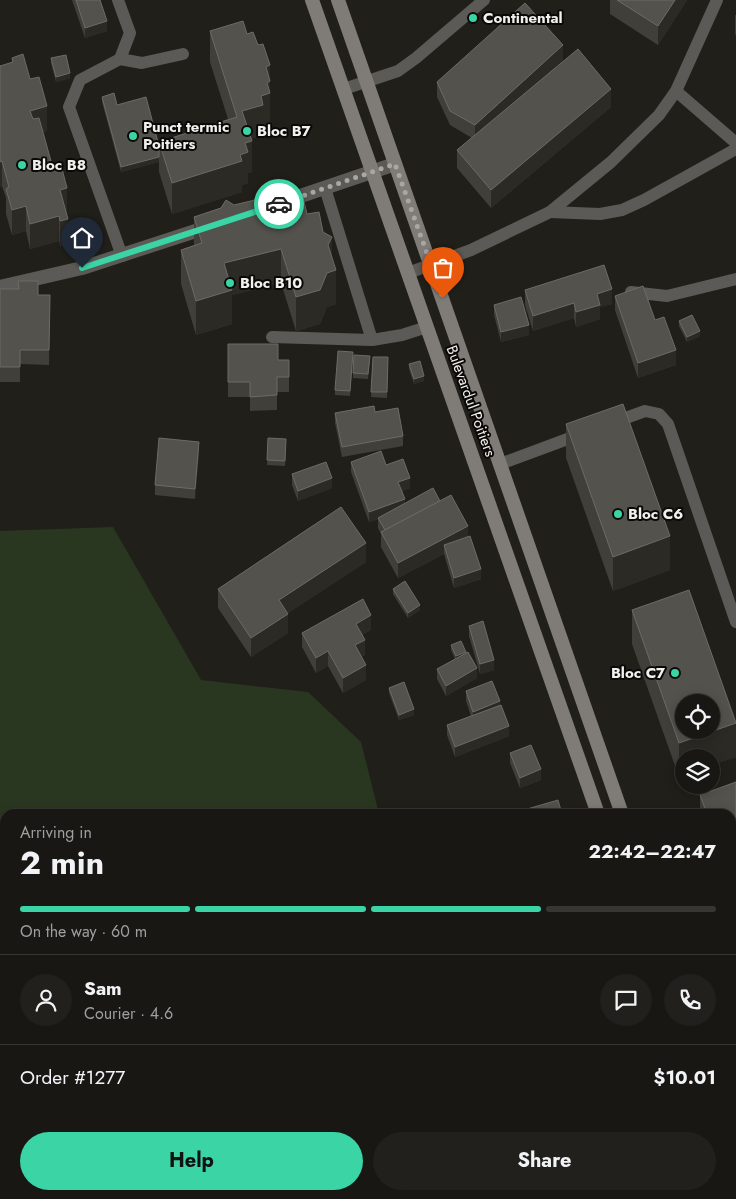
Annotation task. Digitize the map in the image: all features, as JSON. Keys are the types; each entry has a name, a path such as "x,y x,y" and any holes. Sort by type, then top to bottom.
{"main road":[{"name":"Bulevardul Poitiers","path":"312,0 596,809"},
{"name":"Bulevardul Poitiers","path":"338,0 620,809"}],"street":[{"path":"261,210 395,164"},
{"path":"0,286 82,268 224,222"}],"lane":[{"path":"118,0 130,33 120,59"},
{"path":"344,89 398,71 484,0"},
{"path":"408,272 470,250 550,212 611,162 659,115 676,91 717,0"},
{"path":"122,256 70,107 80,80 120,59 142,63 183,54"},
{"path":"676,91 736,143"},
{"path":"550,212 600,214 622,210 644,200 736,149"},
{"path":"325,188 372,340"},
{"path":"628,291 667,296 736,280"},
{"path":"272,337 372,340 402,335 427,327"},
{"path":"500,464 645,411 659,414 668,424 736,622"}],"green space":[{"path":"113,527 201,680 308,692 361,742 378,809 0,809 0,531"}],"building":[{"path":"76,0 100,0 107,21 85,28"},
{"path":"617,0 675,0 658,26"},
{"path":"525,3 563,45 475,125 450,111 437,82"},
{"path":"243,21 247,34 253,32 258,45 263,44 270,65 266,67 270,81 267,83 270,93 261,96 263,105 242,111 252,141 245,143 248,152 240,155 242,161 172,183 159,142 237,117 210,31"},
{"path":"578,49 611,89 491,190 457,150"},
{"name":"Bloc B8","path":"23,54 30,79 39,77 47,106 30,111 33,119 39,118 51,161 45,163 47,169 61,165 67,188 60,190 68,219 60,221 59,216 30,224 26,206 12,210 6,189 9,187 2,161 0,162 0,66 13,62 12,58"},
{"path":"66,55 70,73 56,77 51,58"},
{"name":"Punct termic Poitiers","path":"114,93 117,105 146,97 159,146 159,157 121,167 102,97"},
{"path":"303,197 307,214 319,212 323,232 332,237 328,245 336,270 327,273 320,290 296,297 281,249 224,263 232,290 196,301 181,250 202,243 194,217 221,208 226,200 234,205 255,200 257,208"},
{"path":"604,265 612,289 597,294 600,305 576,312 574,303 533,316 525,290"},
{"path":"18,281 38,281 38,295 50,295 49,350 20,350 20,367 0,367 0,289 19,289"},
{"path":"643,286 655,320 664,317 676,350 638,363 615,296"},
{"path":"521,297 529,325 501,332 494,305"},
{"path":"692,315 700,331 687,337 679,321"},
{"path":"228,344 278,344 278,360 289,360 289,377 277,377 277,395 250,397 250,382 228,382"},
{"path":"338,351 353,352 350,391 335,390"},
{"path":"354,355 370,356 368,374 353,373"},
{"path":"373,357 388,357 387,392 371,392"},
{"path":"420,361 424,376 414,379 409,364"},
{"name":"Bloc C6","path":"623,404 670,536 613,557 566,424"},
{"path":"374,406 375,412 398,408 403,436 342,447 335,413"},
{"path":"159,438 199,442 195,489 155,485"},
{"path":"268,438 286,439 285,461 267,460"},
{"path":"381,451 386,465 403,459 410,478 398,482 405,499 369,512 351,462"},
{"path":"326,462 332,478 298,491 292,474"},
{"path":"433,488 440,501 385,530 378,518"},
{"path":"451,495 468,526 398,563 381,532"},
{"path":"341,507 366,543 279,600 288,614 251,638 218,589"},
{"path":"470,536 481,569 454,578 444,545"},
{"path":"405,581 420,605 408,613 393,589"},
{"path":"689,590 736,723 720,729 720,694 675,694 675,732 632,610"},
{"path":"363,599 371,615 356,624 365,640 355,645 366,665 343,678 328,651 316,658 302,633"},
{"path":"483,621 494,660 480,664 469,626"},
{"path":"461,641 466,652 456,656 451,645"},
{"path":"468,652 477,668 446,686 437,669"},
{"path":"492,681 500,701 473,712 466,691"},
{"path":"404,682 414,709 399,715 389,688"},
{"path":"501,705 509,726 455,747 447,725"},
{"path":"678,739 690,739 679,743"},
{"path":"531,745 541,769 520,778 510,753"},
{"path":"736,782 736,809 705,809 700,795 720,794 720,788"},
{"path":"558,800 561,809 527,809"}],"way so far":[{"path":"279,204 395,164 443,298"}],"place":[{"name":"Continental","path":"473,18"},
{"name":"Bloc B7","path":"247,131"},
{"name":"Punct termic Poitiers","path":"133,136"},
{"name":"Bloc B8","path":"22,165"},
{"name":"Bloc B10","path":"230,283"},
{"name":"Bloc C6","path":"618,514"},
{"name":"Bloc C7","path":"675,673"}],"route":[{"path":"82,268 279,204"}]}
